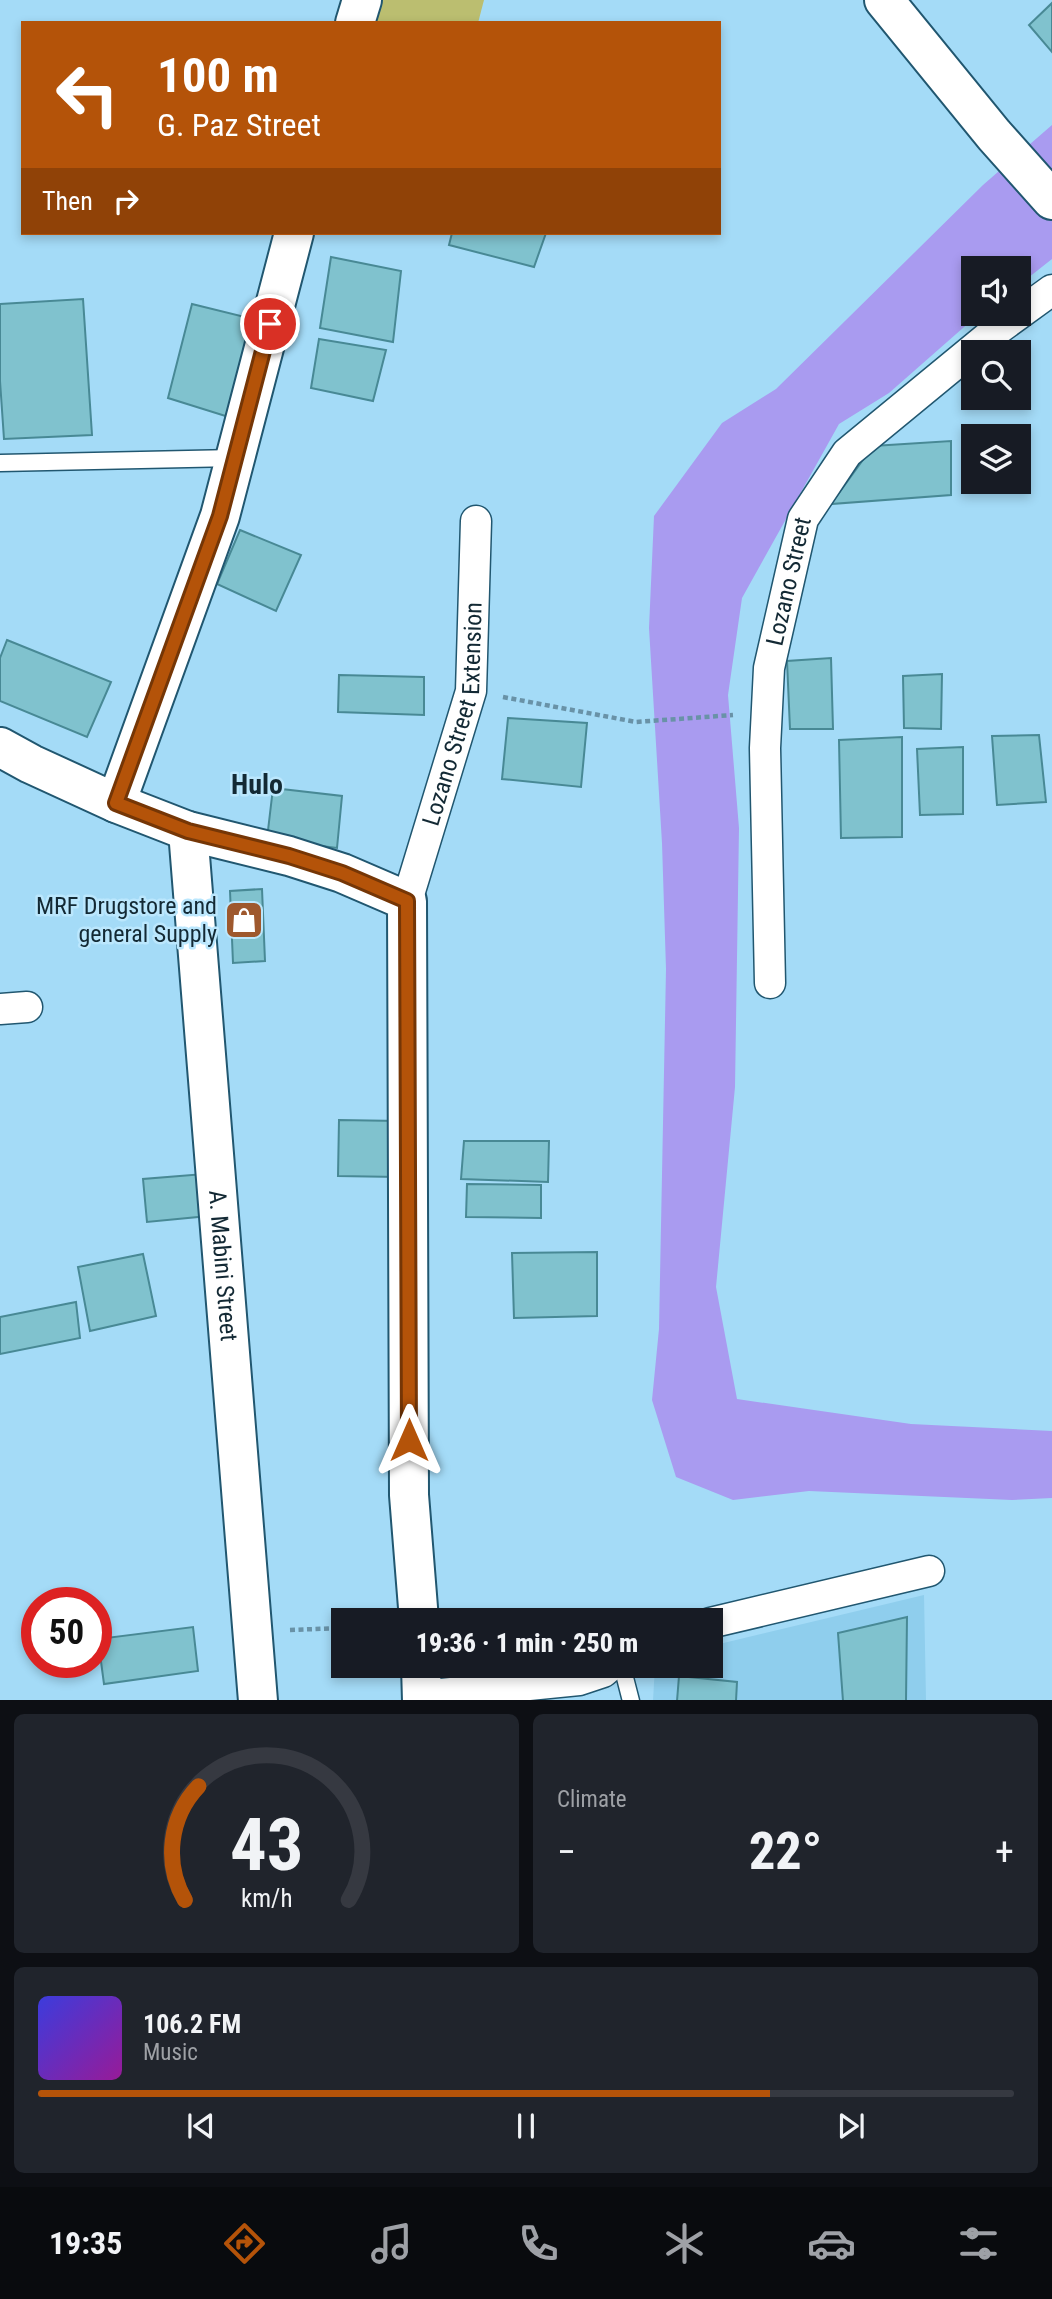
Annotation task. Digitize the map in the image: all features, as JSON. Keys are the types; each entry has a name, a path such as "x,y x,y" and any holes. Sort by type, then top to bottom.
{"main road":[{"path":"356,21 362,0"},
{"path":"884,0 994,135 1052,200"},
{"path":"116,803 220,516 293,235"},
{"path":"0,747 116,803 188,831 289,856 342,873 407,901 409,1494 418,1608"},
{"name":"A. Mabini Street","path":"188,831 258,1700"}],"street":[{"name":"Lozano Street","path":"770,983 765,748 769,668 803,519 847,453 994,332 1052,290"},
{"name":"Lozano Street Extension","path":"407,901 471,691 476,521"},
{"path":"723,1620 929,1571"},
{"path":"421,1687 585,1678"}],"lane":[{"path":"0,463 235,458"},
{"path":"625,1678 631,1700"}],"path":[{"path":"471,691 636,722 738,715"},
{"path":"251,1631 331,1628"}],"shaded area":[{"path":"1052,125 1052,259 1031,276 1031,256 961,256 961,326 965,326 889,393 839,424 742,598 728,695 739,828 735,1087 716,1287 737,1399 911,1424 1052,1431 1052,1498 1012,1500 809,1491 733,1500 676,1477 652,1400 659,1329 666,969 662,843 649,628 654,516 722,423 776,389 983,185"},
{"path":"924,1595 926,1700 653,1700 654,1678 723,1678 723,1643"}],"green space":[{"path":"374,0 484,0 479,21 369,21"}],"building":[{"path":"1052,3 1052,52 1029,25"},
{"path":"452,235 545,235 534,267 449,245"},
{"path":"331,257 401,271 393,342 320,328"},
{"path":"83,299 92,435 4,439 0,381 0,304"},
{"path":"192,304 261,321 235,419 168,398"},
{"path":"319,339 386,350 373,401 311,388"},
{"path":"951,441 951,495 831,504 873,446"},
{"path":"240,530 301,555 276,611 217,584"},
{"path":"7,640 111,682 87,737 0,701 0,658"},
{"path":"831,658 833,729 790,729 787,661"},
{"path":"942,674 941,729 904,728 903,676"},
{"path":"339,675 424,677 424,715 338,712"},
{"path":"508,718 587,723 581,787 502,779"},
{"path":"1039,735 1046,802 997,805 992,736"},
{"path":"902,737 902,837 841,838 839,740"},
{"path":"963,747 963,814 920,815 917,749"},
{"path":"273,788 342,796 337,848 267,839"},
{"path":"262,889 265,961 233,963 230,891"},
{"path":"339,1120 399,1121 398,1177 338,1176"},
{"path":"464,1141 549,1141 548,1182 461,1179"},
{"path":"204,1174 208,1216 147,1222 143,1179"},
{"path":"467,1184 541,1185 541,1218 466,1217"},
{"path":"597,1252 597,1316 514,1318 512,1253"},
{"path":"143,1254 156,1316 90,1331 78,1267"},
{"path":"76,1302 80,1338 0,1354 0,1317"},
{"path":"907,1617 906,1700 843,1700 838,1633"},
{"path":"193,1627 198,1671 104,1684 103,1678 112,1678 112,1637"},
{"path":"679,1678 737,1682 736,1700 677,1700"}],"place":[{"name":"MRF Drugstore and general Supply","path":"244,920"}],"district":[{"name":"Hulo","path":"257,784"}],"route":[{"path":"270,324 220,516 116,803 188,831 289,856 342,873 407,901 409,1440"}]}
